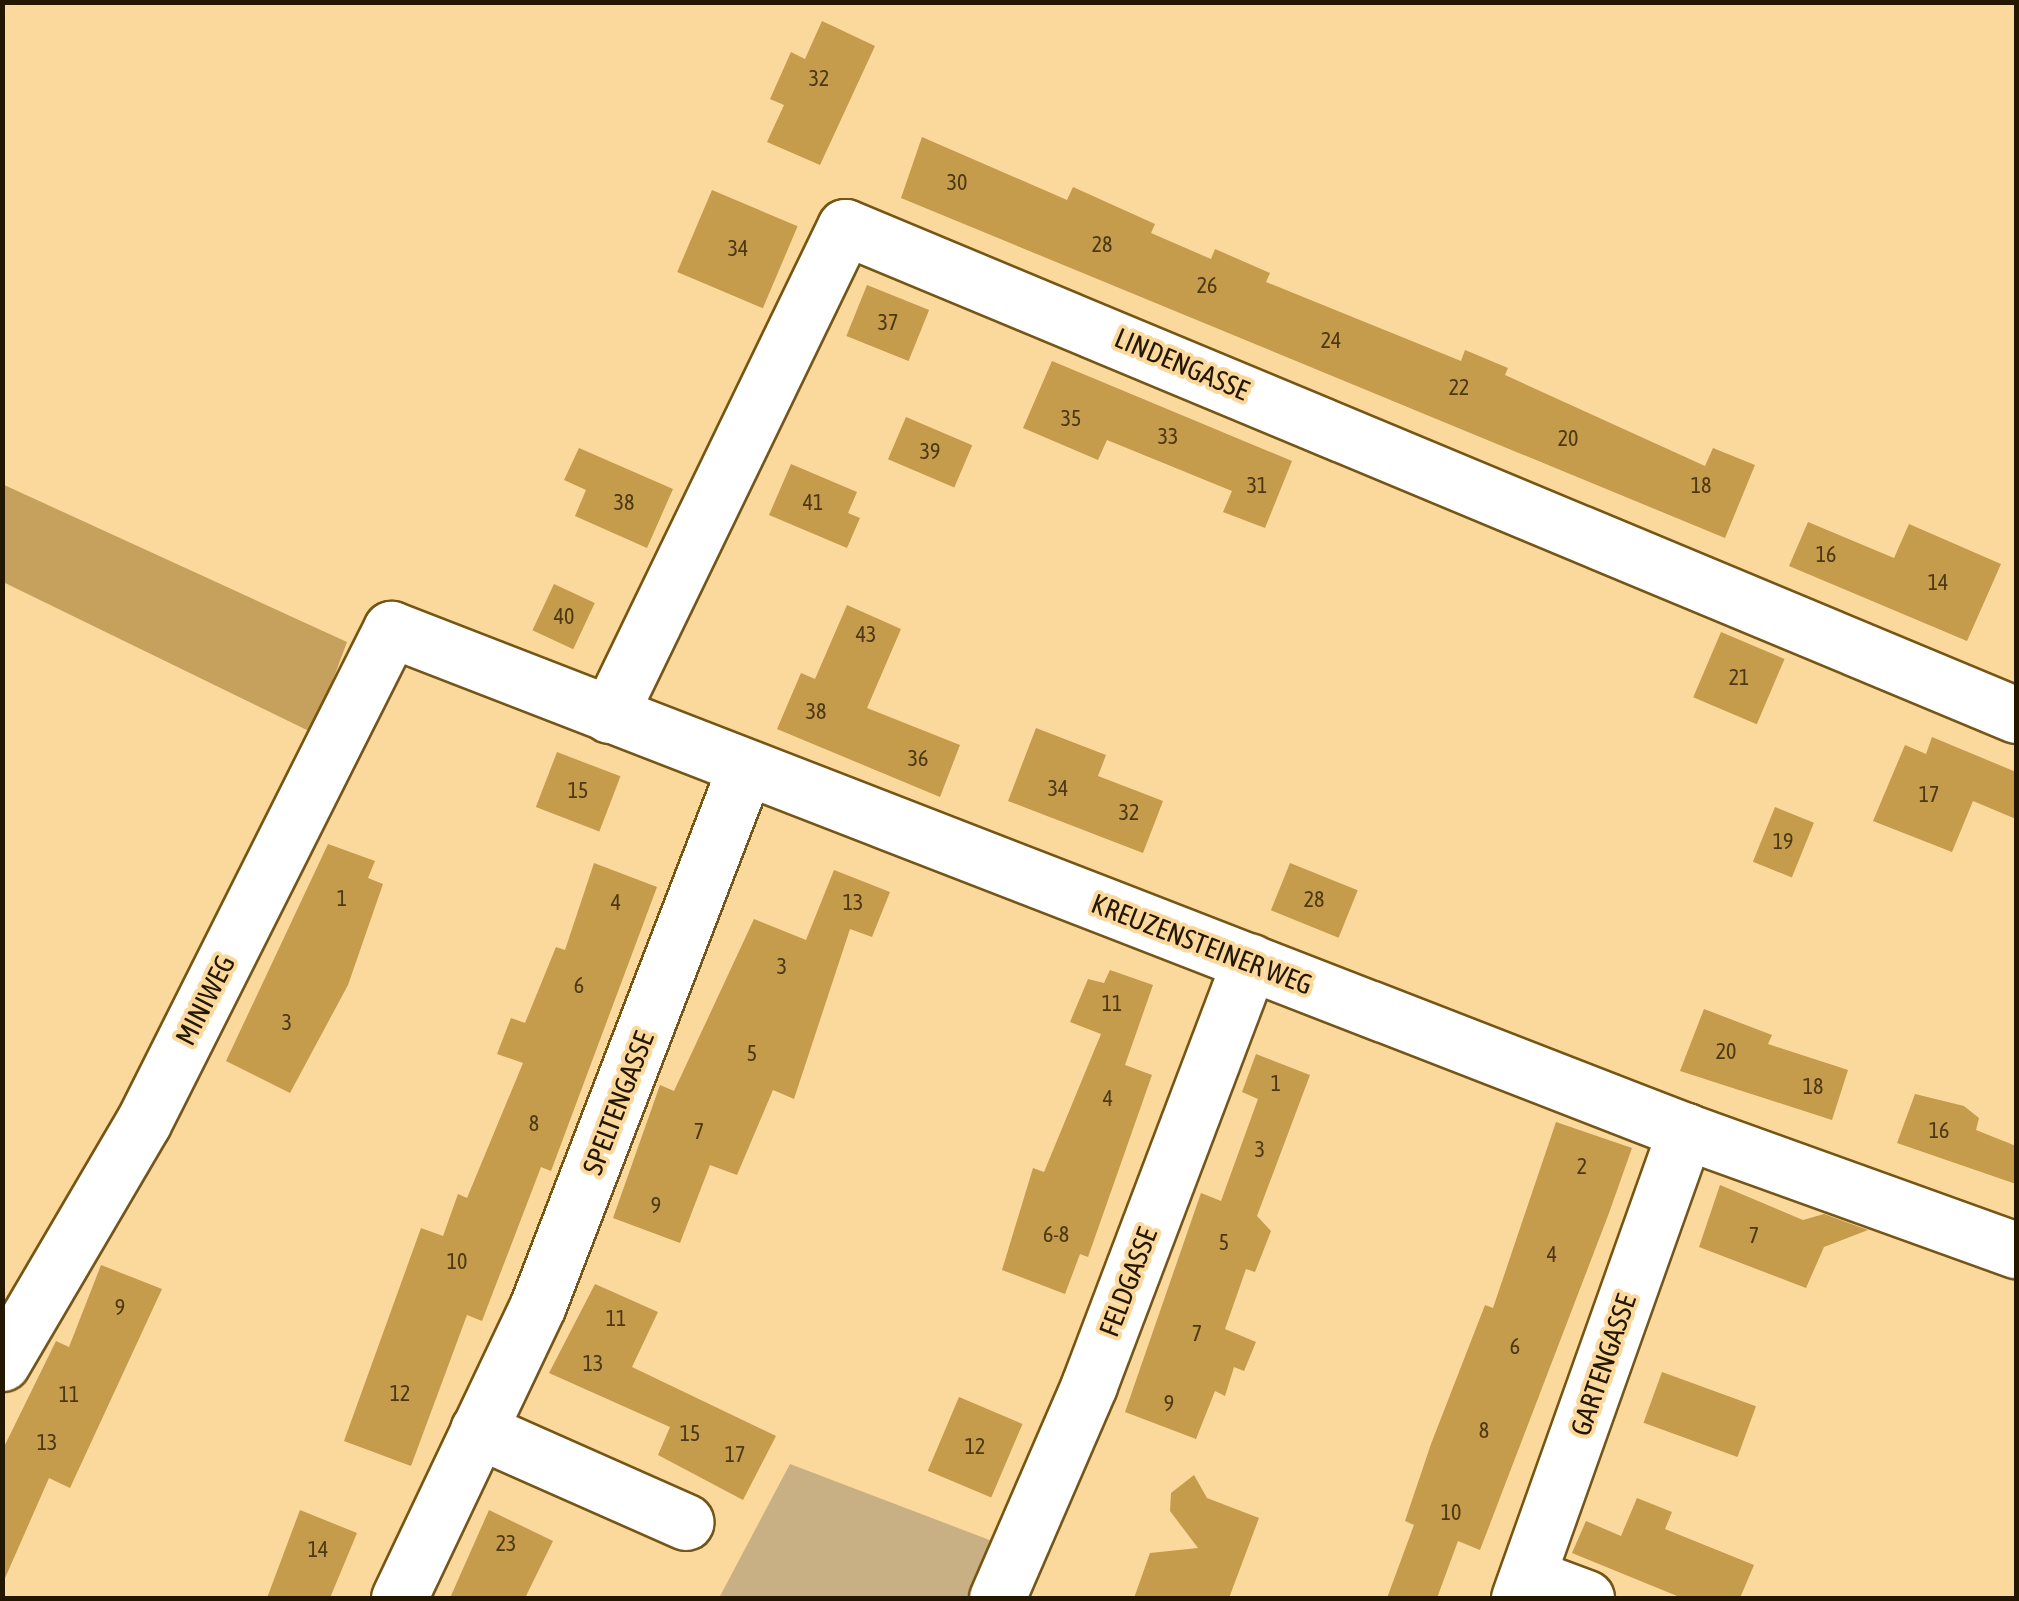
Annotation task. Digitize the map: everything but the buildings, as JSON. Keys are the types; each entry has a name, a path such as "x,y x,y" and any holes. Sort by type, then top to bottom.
{"street":[{"name":"LINDENGASSE","path":"610,715 845,227 2016,715"},
{"name":"KREUZENSTEINER WEG","path":"390,629 744,770 1685,1131 2016,1250"},
{"name":"MINIWEG","path":"2,1363 143,1123 390,629"},
{"name":"SPELTENGASSE","path":"399,1598 538,1305 744,770"},
{"name":"FELDGASSE","path":"997,1598 1089,1385 1250,962"},
{"name":"GARTENGASSE","path":"1524,1588 1685,1131"},
{"path":"478,1430 686,1522"},
{"path":"1524,1588 1586,1598"}],"shaded area":[{"path":"2,484 347,642 313,733 3,582"},
{"path":"790,1464 1000,1544 980,1598 719,1598"}]}
